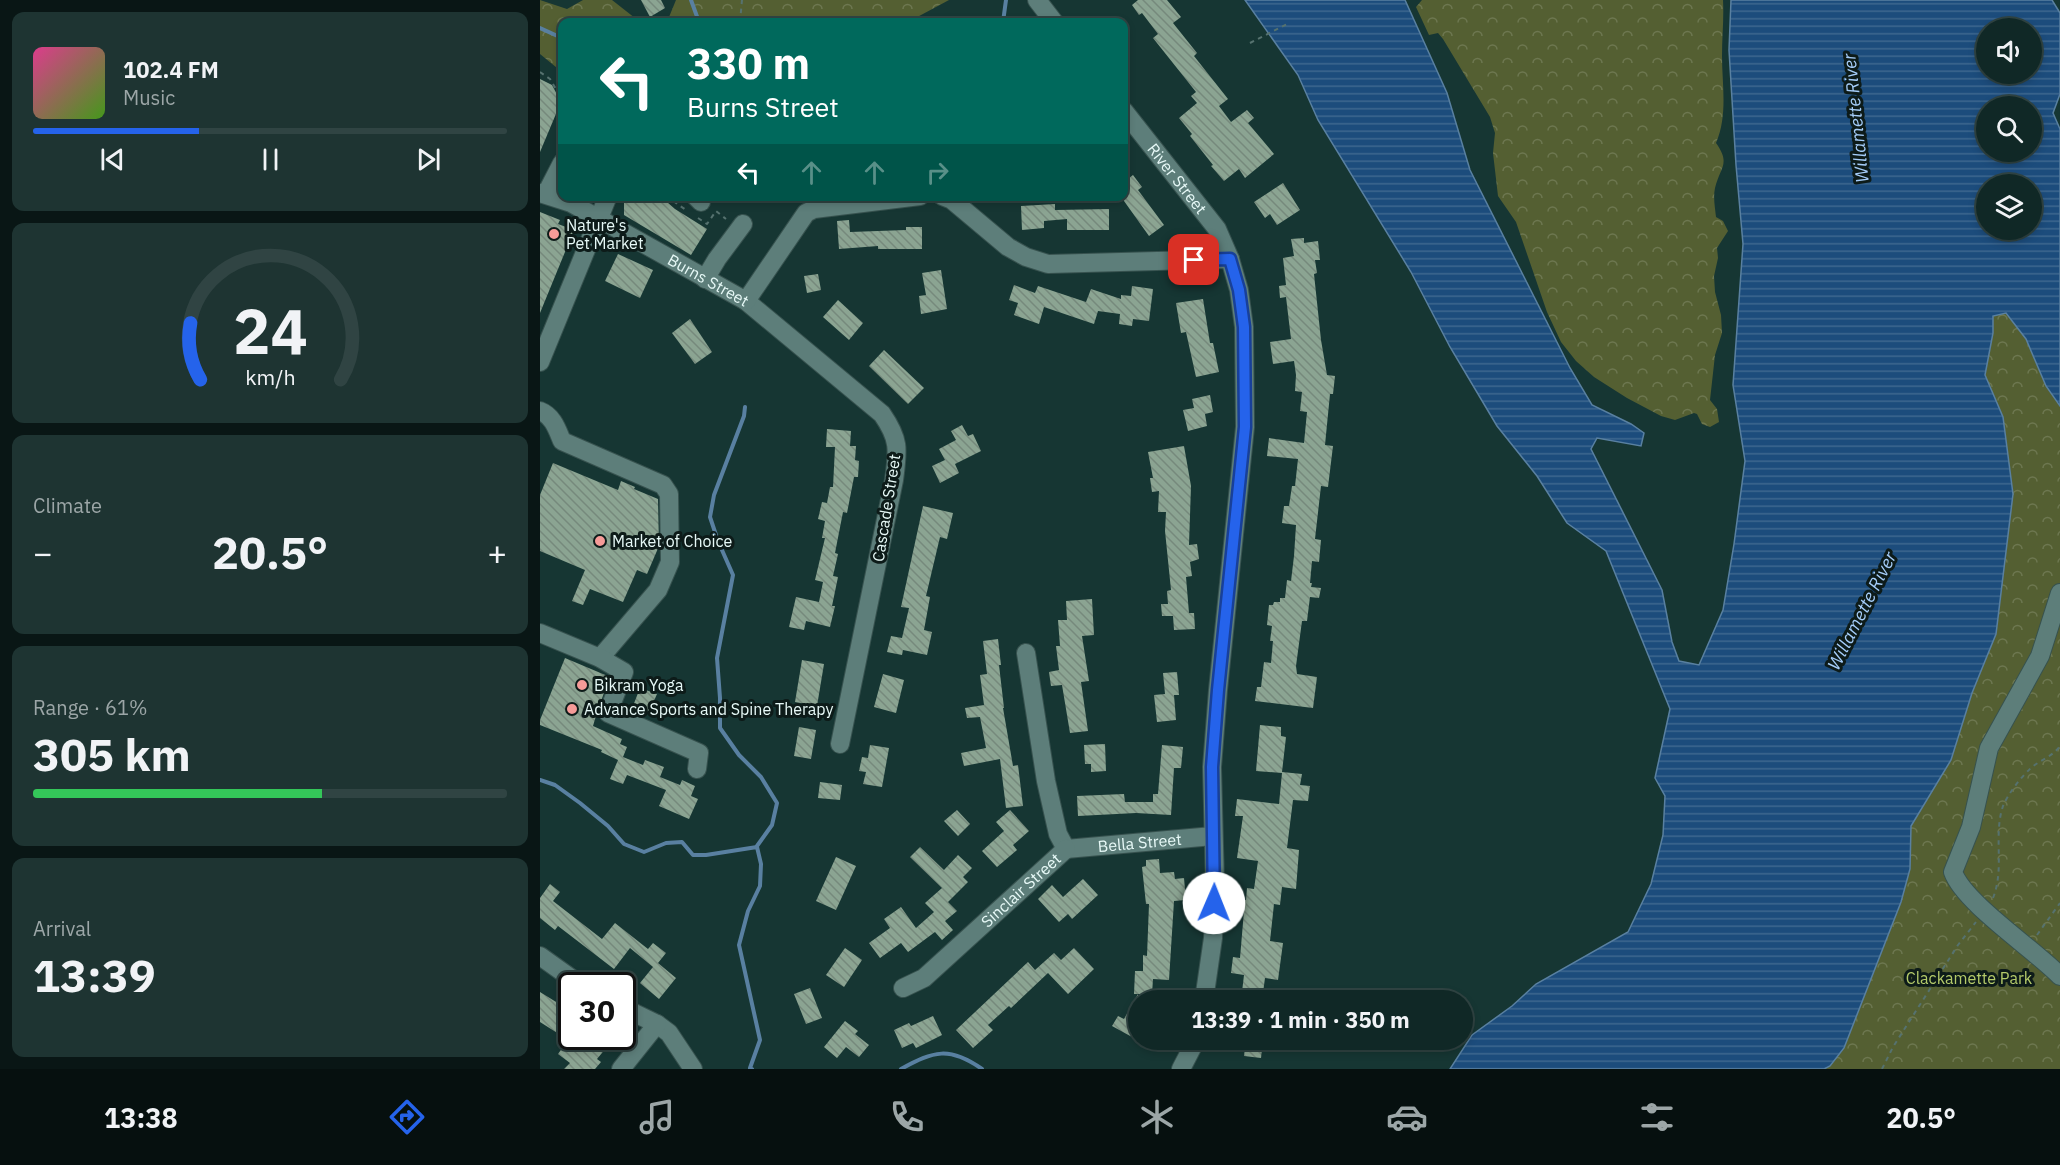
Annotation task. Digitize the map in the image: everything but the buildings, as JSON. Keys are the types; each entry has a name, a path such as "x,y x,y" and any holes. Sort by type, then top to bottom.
{"street":[{"path":"1037,0 1051,18"},
{"name":"River Street","path":"1128,116 1217,229 1230,259 1239,290 1244,327 1245,427 1212,767 1215,885 1213,938 1205,990"},
{"path":"543,194 558,170"},
{"name":"Burns Street","path":"543,194 558,199"},
{"name":"Burns Street","path":"563,201 746,301 806,213 814,209 879,201"},
{"path":"540,362 606,201"},
{"path":"953,201 1008,247 1026,257 1048,264 1230,259"},
{"path":"705,279 743,224"},
{"name":"Cascade Street","path":"746,301 882,414 894,431 897,454 894,480 840,744"},
{"path":"540,411 546,413 552,420 562,441 663,484 669,494 670,562 658,590 607,662"},
{"path":"2060,593 2040,656 1989,748 1971,827 1953,872 1961,888 1984,911 2060,976"},
{"path":"540,633 607,662 624,672 608,713 699,753 697,769"},
{"name":"Sinclair Street","path":"903,988 924,978 1066,849 1058,834 1046,781 1026,653"},
{"name":"Bella Street","path":"1066,849 1213,836"},
{"path":"540,957 562,972"},
{"path":"636,1014 669,1033 693,1069"},
{"path":"621,1069 657,1024"},
{"path":"1181,1069 1191,1050"}],"path":[{"path":"740,18 742,0"},
{"path":"1250,43 1289,23"},
{"path":"540,72 550,79 558,93"},
{"path":"1882,1069 1893,1047 1958,945 1992,901 2000,867 2003,806 2031,768 2053,754 2060,746"},
{"path":"2028,947 2060,903"}],"green space":[{"path":"540,0 567,9 583,0 612,0 635,18 558,18 558,69 540,54"},
{"path":"676,0 949,0 915,18 669,18"},
{"path":"1422,0 1723,0 1723,111 1716,143 1724,161 1715,188 1714,199 1716,217 1723,221 1728,231 1717,248 1718,258 1714,276 1722,333 1715,355 1710,400 1717,409 1719,422 1710,427 1702,424 1697,414 1694,413 1675,420 1661,416 1594,377 1576,361 1561,342 1547,312 1516,222 1498,196 1493,153 1495,133 1490,117 1443,39 1438,33 1429,35 1416,7"},
{"name":"Clackamette Park","path":"2006,313 2026,339 2046,386 2060,406 2060,1069 1824,1069 1830,1066 1910,869 1911,826 1951,760 1972,693 1996,634 2013,494 2003,417 1985,375 1993,333 1993,316"}],"water":[{"name":"Willamette River","path":"1245,0 1405,0 1447,93 1470,170 1570,368 1592,405 1644,433 1641,446 1597,438 1591,449 1662,590 1672,642 1679,661 1699,665 1723,610 1745,461 1733,385 1743,244 1729,50 1731,0 2052,0 2060,13 2060,94 2053,113 2060,129 2060,406 2046,386 2026,339 2006,313 1993,316 1993,333 1985,375 2003,417 2013,494 1996,634 1972,693 1951,760 1911,826 1910,869 1901,902 1844,1048 1830,1066 1824,1069 1450,1069 1462,1050 1473,1050 1473,1034 1512,1006 1536,984 1628,932 1651,884 1663,835 1665,796 1655,778 1670,709 1606,551 1567,523 1537,476 1497,426 1450,347 1411,272 1318,120 1298,75"}],"waterway":[{"path":"691,0 698,18"},
{"path":"1004,18 1006,0"},
{"path":"540,28 558,36"},
{"path":"745,407 744,416 714,495 710,517 733,575 717,658 720,728 739,755 761,777 777,803 772,825 757,846"},
{"path":"540,780 555,785 580,803 608,826 624,844 644,852 666,843 682,842 693,855 757,847 761,864 760,886 748,911 739,945 760,1040 750,1068 752,1069"},
{"path":"901,1069 923,1058 942,1054 960,1057 982,1069"}],"place":[{"name":"Nature's Pet Market","path":"554,234"},
{"name":"Market of Choice","path":"600,541"},
{"name":"Bikram Yoga","path":"582,685"},
{"name":"Advance Sports and Spine Therapy","path":"572,709"}],"route":[{"path":"1194,260 1230,259 1239,290 1246,367 1245,427 1212,767 1214,903"}]}
